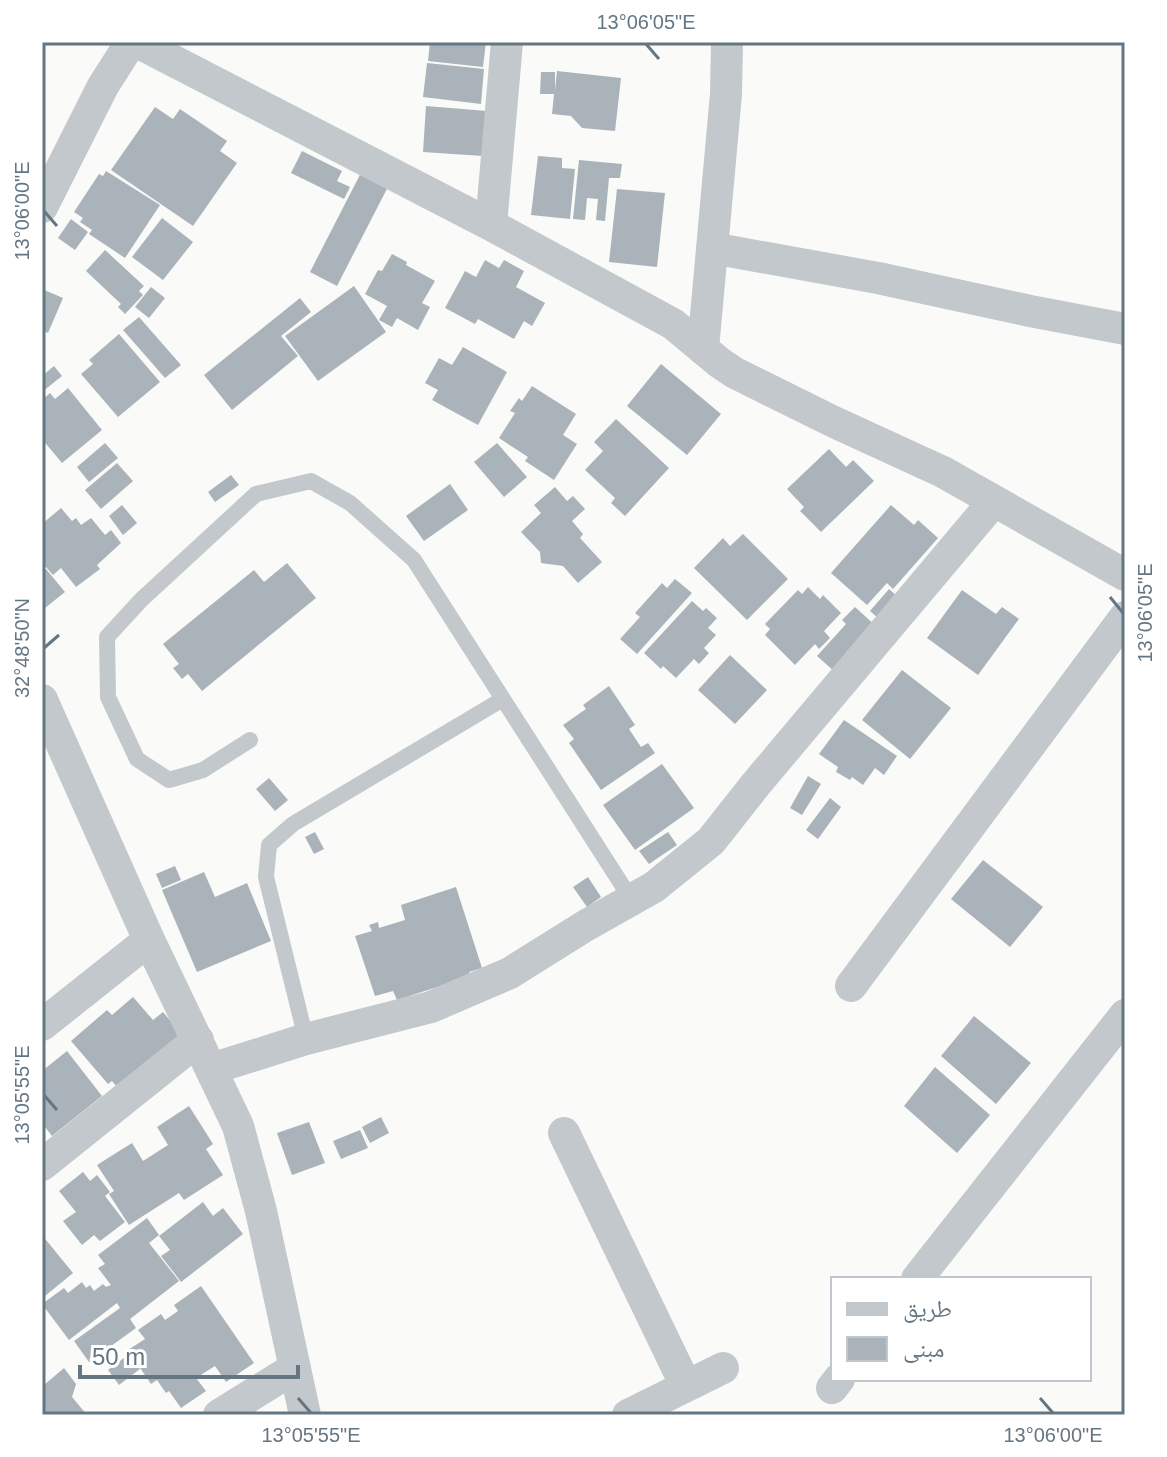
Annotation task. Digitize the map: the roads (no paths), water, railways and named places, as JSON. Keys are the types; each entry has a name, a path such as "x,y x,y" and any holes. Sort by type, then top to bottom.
{"street":[{"path":"42,207 103,86 134,42 491,225 673,324 735,373 943,472 1125,575"},
{"path":"491,225 507,42"},
{"path":"703,349 726,94 727,42"},
{"path":"712,248 878,278 1125,329"},
{"path":"211,1069 306,1039 445,1002 510,973 654,887 711,841 994,501"},
{"path":"851,986 1125,617"},
{"path":"42,700 149,940 238,1126 261,1211 305,1415"},
{"path":"42,1025 149,940"},
{"path":"919,1277 1125,1015"},
{"path":"42,1165 198,1040"},
{"path":"564,1133 686,1386"},
{"path":"219,1415 295,1368"},
{"path":"628,1415 723,1368"}],"lane":[{"path":"250,740 203,770 169,780 137,759 108,697 107,637 141,600 256,494 311,481 350,503 414,560 631,899"},
{"path":"306,1039 266,877 269,845 293,824 503,699"}]}
